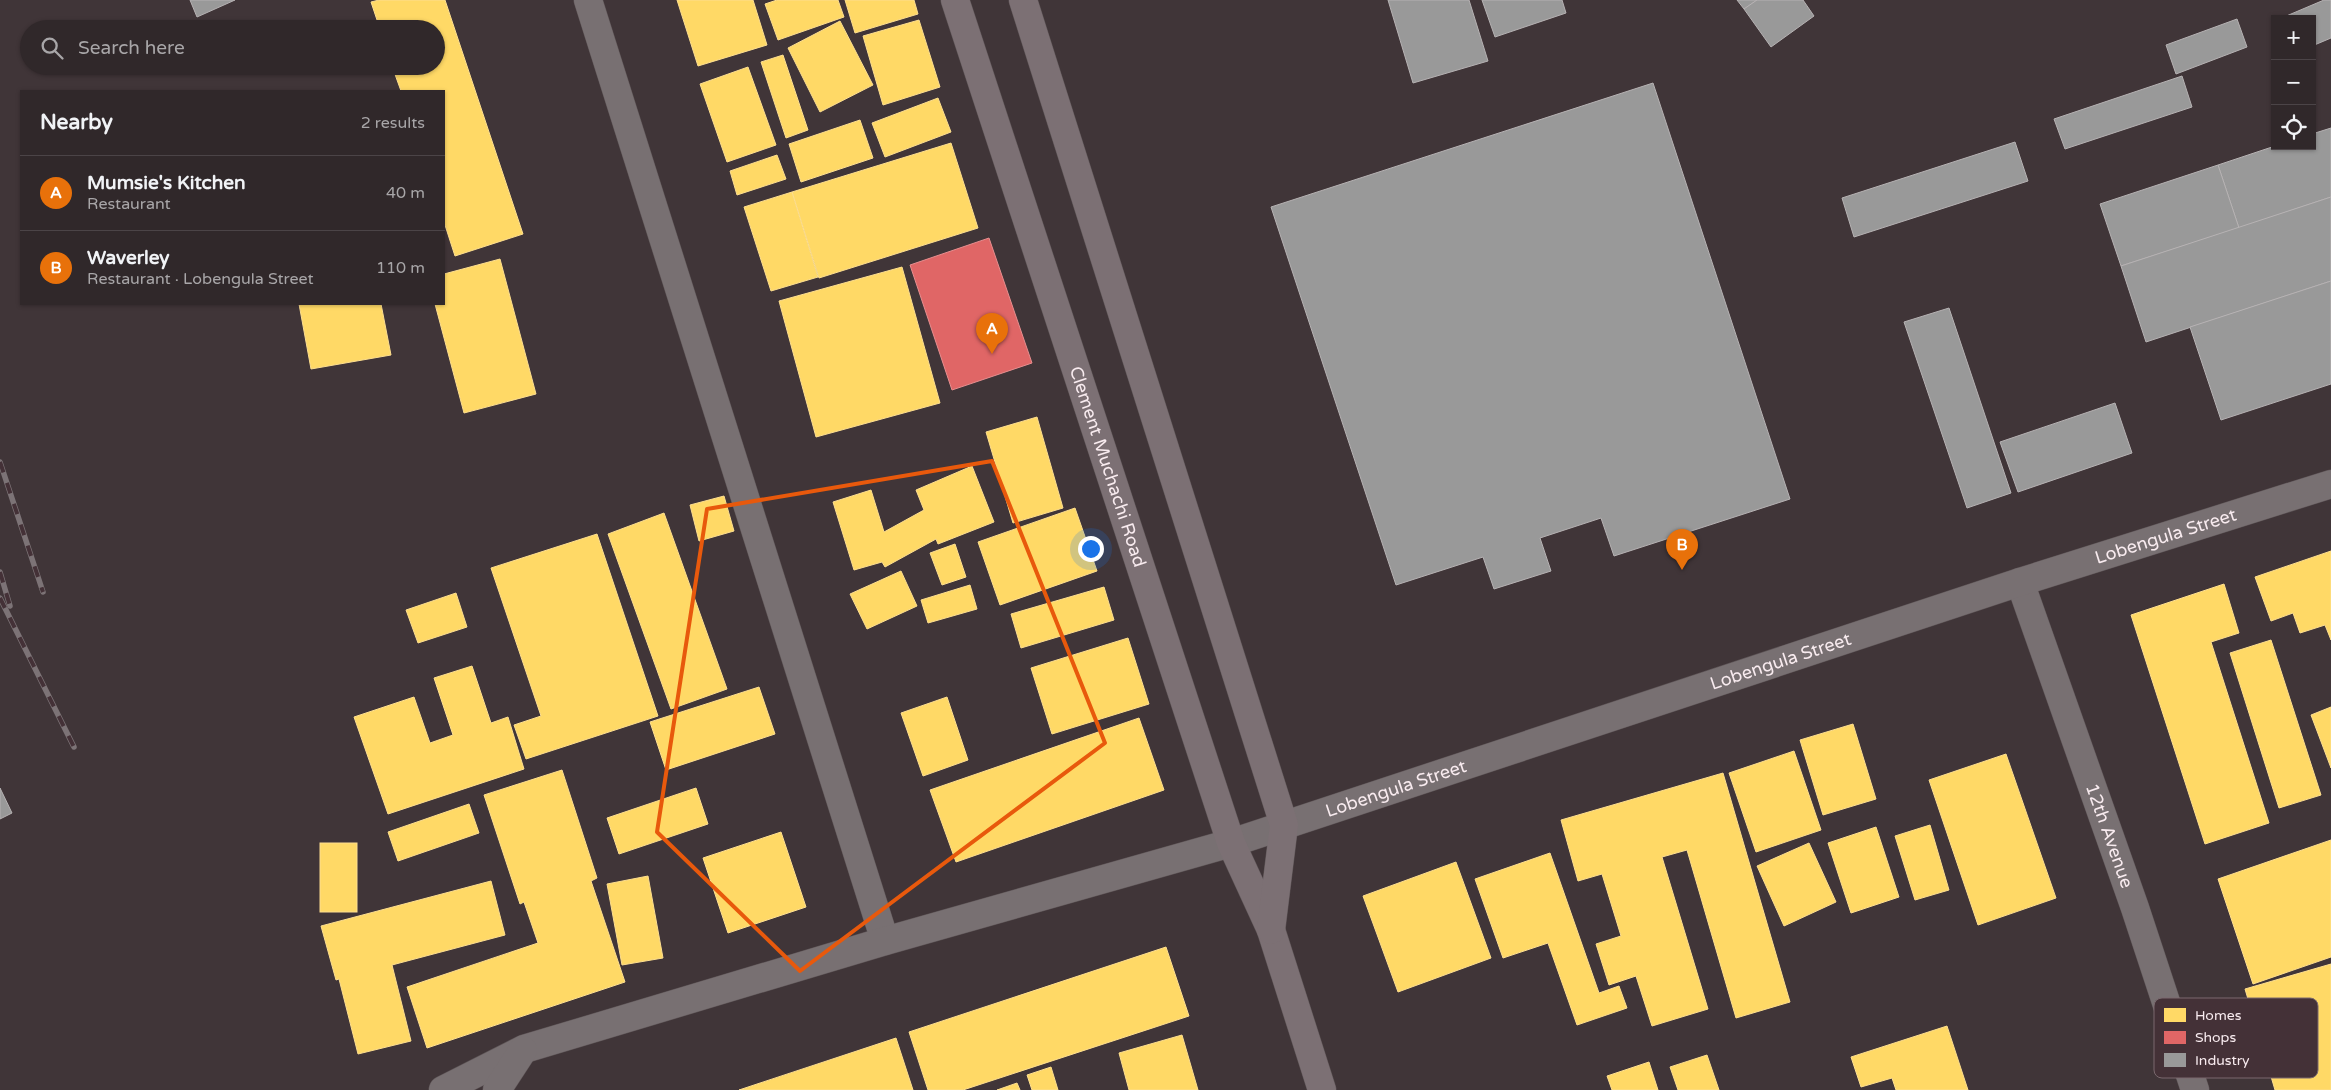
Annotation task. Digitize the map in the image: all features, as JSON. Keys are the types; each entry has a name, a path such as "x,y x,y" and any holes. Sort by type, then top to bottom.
{"main road":[{"name":"Clement Muchachi Road","path":"956,0 1230,842 1271,930 1322,1090"},
{"name":"Clement Muchachi Road","path":"1023,0 1284,825 1271,930"}],"street":[{"path":"588,0 886,941"},
{"name":"Lobengula Street","path":"443,1090 524,1049 886,941 1230,842 2020,582 2331,484"},
{"name":"12th Avenue","path":"2020,582 2135,908 2165,998"},
{"path":"497,1090 524,1049"},
{"name":"12th Avenue","path":"2191,1078 2195,1090"}],"highlighted area":[{"path":"992,461 1105,743 800,971 657,832 707,509"}],"building: Homes":[{"path":"379,0 445,0 523,234 455,256 445,225 445,90 401,90 395,75 445,75 445,20 377,20 371,2"},
{"path":"677,0 753,0 767,45 698,66"},
{"path":"777,0 838,0 844,17 778,40 765,4"},
{"path":"845,0 914,0 918,14 855,33"},
{"path":"919,20 940,87 883,105 863,36"},
{"path":"840,21 873,85 820,112 788,48"},
{"path":"783,55 808,130 786,138 761,62"},
{"path":"748,67 776,145 727,162 700,84"},
{"path":"938,98 951,132 885,157 872,123"},
{"path":"860,120 873,158 801,182 789,144"},
{"path":"951,143 978,228 819,278 792,192"},
{"path":"777,155 786,179 737,195 730,171"},
{"path":"792,192 818,277 771,291 744,207"},
{"path":"500,259 536,394 464,413 435,305 445,305 445,274"},
{"path":"902,267 940,403 816,437 779,301"},
{"path":"299,305 381,305 391,355 311,369"},
{"path":"1037,417 1063,508 1013,523 986,432"},
{"path":"972,466 994,522 938,544 936,539 885,567 882,562 854,570 833,502 871,490 884,532 924,510 916,490"},
{"path":"724,496 734,531 699,541 690,505"},
{"path":"1075,508 1097,571 1000,605 978,542"},
{"path":"664,513 727,689 671,709 608,534"},
{"path":"597,534 658,716 526,759 514,725 541,716 491,568"},
{"path":"955,544 966,577 942,585 930,553"},
{"path":"2331,551 2331,640 2325,625 2300,633 2293,613 2271,621 2255,577"},
{"path":"901,571 917,606 867,629 850,594"},
{"path":"2224,584 2239,633 2211,642 2269,823 2205,844 2131,615"},
{"path":"970,585 977,609 928,623 921,600"},
{"path":"1104,587 1114,620 1021,648 1011,614"},
{"path":"456,593 467,627 418,643 406,610"},
{"path":"1128,638 1149,704 1052,734 1031,668"},
{"path":"2271,640 2321,795 2279,808 2230,653"},
{"path":"472,666 491,723 508,717 524,769 388,814 354,717 414,697 430,743 453,735 434,678"},
{"path":"759,687 775,734 666,770 650,722"},
{"path":"947,697 968,760 923,776 901,713"},
{"path":"2331,707 2331,768 2311,715"},
{"path":"1139,718 1164,790 956,862 930,790"},
{"path":"1853,724 1876,799 1823,815 1800,740"},
{"path":"1794,751 1821,830 1756,852 1729,773"},
{"path":"2006,754 2056,898 1978,925 1929,780"},
{"path":"562,770 597,878 591,881 625,982 427,1048 407,987 538,943 524,902 520,904 484,795"},
{"path":"1723,773 1790,1002 1736,1018 1687,850 1662,857 1708,1009 1652,1026 1636,976 1609,985 1596,944 1621,936 1602,874 1578,881 1561,820"},
{"path":"696,788 708,824 619,854 607,818"},
{"path":"469,804 479,833 398,861 388,832"},
{"path":"1930,825 1949,890 1915,900 1895,836"},
{"path":"1876,827 1899,897 1851,913 1828,843"},
{"path":"781,832 806,907 728,933 703,858"},
{"path":"2331,840 2331,957 2253,984 2218,879"},
{"path":"320,843 357,843 357,912 320,912"},
{"path":"1809,843 1836,902 1784,926 1757,866"},
{"path":"1550,853 1599,993 1619,986 1627,1008 1577,1025 1548,943 1503,958 1475,879"},
{"path":"1456,862 1491,958 1398,992 1363,896"},
{"path":"648,876 663,958 622,965 607,884"},
{"path":"491,881 505,935 392,965 411,1041 358,1054 339,979 336,980 321,926"},
{"path":"1166,947 1189,1016 963,1090 928,1090 909,1032"},
{"path":"2331,964 2331,1090 2275,1090 2271,1078 2318,1078 2318,998 2248,998 2245,989"},
{"path":"1947,1026 1968,1090 1896,1090 1892,1078 1861,1087 1851,1057"},
{"path":"1182,1035 1198,1090 1129,1090 1119,1053"},
{"path":"896,1038 913,1090 739,1090"},
{"path":"1707,1055 1719,1090 1678,1090 1670,1067"},
{"path":"1649,1062 1658,1090 1612,1090 1607,1076"},
{"path":"1051,1067 1058,1090 1032,1090 1027,1075"},
{"path":"1017,1083 1020,1090 997,1090"}],"building: Shops":[{"path":"989,238 1032,363 952,390 910,265"}],"building: Industry":[{"path":"190,0 235,0 197,17"},
{"path":"1388,0 1469,0 1488,61 1413,83"},
{"path":"1482,0 1562,0 1566,13 1495,37"},
{"path":"1737,0 1757,0 1744,9"},
{"path":"1757,0 1803,0 1814,16 1771,47 1744,9"},
{"path":"2324,0 2331,0 2331,38 2316,44 2316,15 2289,15"},
{"path":"2237,19 2247,47 2176,74 2166,45"},
{"path":"2182,76 2192,107 2065,149 2054,119"},
{"path":"1653,83 1790,499 1614,556 1601,518 1540,538 1551,571 1494,589 1483,557 1396,585 1271,207"},
{"path":"2331,128 2331,197 2239,228 2218,165 2271,147 2271,150 2316,150 2316,133"},
{"path":"2015,142 2028,181 1854,237 1842,198"},
{"path":"2218,165 2239,228 2121,266 2100,204"},
{"path":"2331,197 2331,281 2146,342 2121,266"},
{"path":"2331,281 2331,384 2221,420 2190,327"},
{"path":"1949,308 2011,493 1967,508 1904,322"},
{"path":"2115,403 2132,453 2018,492 2000,442"},
{"path":"0,788 12,813 0,819"}],"railway":[{"path":"0,462 43,592"},
{"path":"0,572 10,606"},
{"path":"0,598 74,747"}],"place":[{"name":"Mumsie's Kitchen","path":"992,354"},
{"name":"Waverley","path":"1682,570"}]}
